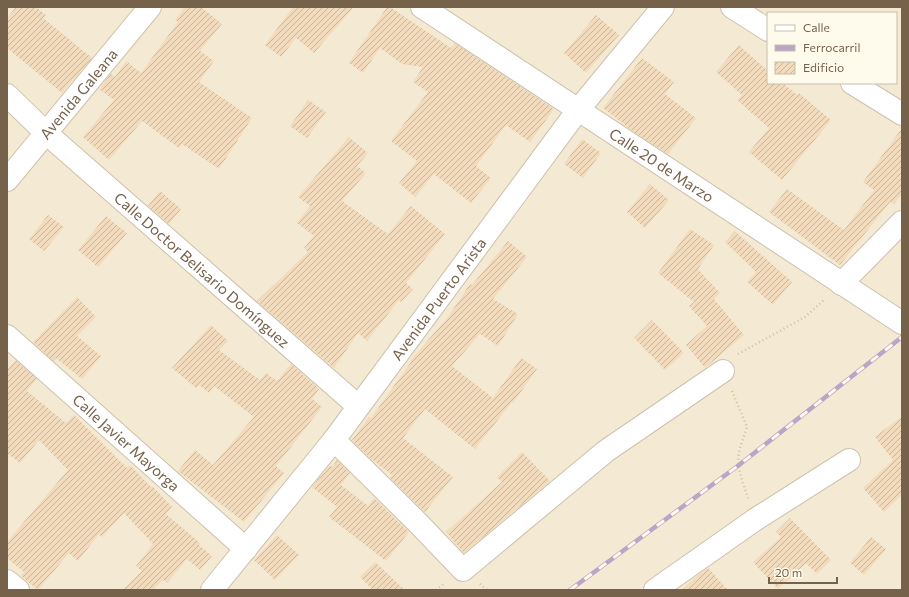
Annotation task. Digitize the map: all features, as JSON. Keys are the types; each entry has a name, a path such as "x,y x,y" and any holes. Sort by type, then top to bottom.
{"street":[{"name":"Avenida Galeana","path":"7,180 150,7"},
{"name":"Calle 20 de Marzo","path":"422,7 902,323"},
{"name":"Avenida Puerto Arista","path":"212,590 334,440 578,110 663,7"},
{"path":"732,7 767,29"},
{"path":"854,84 902,114"},
{"name":"Calle Doctor Belisario Domínguez","path":"7,95 46,133 358,406"},
{"path":"841,284 902,222"},
{"name":"Calle Javier Mayorga","path":"7,336 246,549"},
{"path":"334,440 463,570 606,451 723,370"},
{"path":"655,590 756,519 849,460"},
{"path":"7,581 18,590"}],"path":[{"path":"756,519 742,480 739,465 739,450 747,427 723,370 739,354 805,317 841,284"}],"shaded area":[{"path":"7,7 902,7 902,590 7,590"}],"building":[{"path":"16,7 36,7 46,15 43,18 92,58 62,93 7,48 7,18"},
{"path":"185,7 201,7 222,24 200,51 214,61 199,82 252,118 219,169 182,144 179,148 142,121 109,160 83,137 114,100 99,89 111,74 115,77 126,61 141,73 178,22 175,20"},
{"path":"293,7 354,7 314,53 296,38 281,57 265,45"},
{"path":"387,7 390,7 451,48 455,43 554,109 530,142 506,125 476,166 491,178 471,203 434,174 415,197 399,183 417,161 391,141 428,92 413,82 423,67 402,64 380,48 363,73 349,63"},
{"path":"596,15 619,35 586,73 564,53"},
{"path":"739,45 767,70 767,84 784,84 797,95 799,93 831,120 782,180 749,152 769,128 737,100 742,95 716,72"},
{"path":"642,58 674,82 665,94 696,118 668,154 634,132 603,108"},
{"path":"308,100 326,112 307,138 290,126"},
{"path":"902,128 902,194 894,204 890,202 840,265 769,212 787,189 844,230 874,190 863,182"},
{"path":"349,137 368,153 357,166 366,173 342,201 388,234 411,206 445,234 406,283 413,289 401,302 399,300 367,341 358,333 334,368 257,301 308,252 304,248 314,236 297,223 310,206 298,197"},
{"path":"582,139 601,153 583,178 564,164"},
{"path":"650,184 669,200 645,228 627,212"},
{"path":"160,191 181,209 169,224 148,206"},
{"path":"48,215 64,227 44,251 29,239"},
{"path":"106,216 127,233 98,267 78,250"},
{"path":"690,229 714,245 698,269 720,293 714,299 744,335 705,368 686,345 707,326 689,306 694,302 658,273"},
{"path":"735,231 792,282 773,305 747,282 756,272 725,242"},
{"path":"508,241 527,257 493,299 518,314 498,346 480,334 452,366 493,398 521,358 537,369 513,403 512,402 475,449 425,409 403,438 453,477 425,512 390,478 392,475 370,458 352,440 369,417 371,418 411,362 410,361 448,317 470,284 472,285"},
{"path":"77,297 96,317 77,336 101,356 82,379 56,358 53,361 33,342"},
{"path":"652,320 684,353 665,370 634,338"},
{"path":"211,325 228,341 219,350 260,380 266,373 277,381 291,364 319,389 312,399 322,407 276,466 284,473 244,522 178,471 195,450 213,465 254,417 214,386 209,393 199,385 196,388 172,368"},
{"path":"16,360 37,379 27,391 66,423 74,415 127,468 130,465 172,507 166,514 200,543 199,545 212,556 200,570 187,559 167,583 163,580 153,590 123,590 142,571 136,566 153,544 124,513 102,537 99,534 78,561 69,553 38,590 21,576 24,572 7,558 7,542 68,470 39,440 20,463 7,453 7,370"},
{"path":"902,416 902,495 884,512 863,488 893,460 875,437"},
{"path":"522,452 550,481 464,553 446,532 502,482 497,477"},
{"path":"337,460 350,473 341,485 368,506 374,498 409,532 386,561 329,517 337,507 312,487 330,465 332,467"},
{"path":"790,518 831,560 817,574 806,563 778,589 753,562 781,537 776,532"},
{"path":"277,535 299,555 275,580 254,560"},
{"path":"871,537 886,549 864,575 850,563"},
{"path":"375,562 405,590 373,590 360,577"},
{"path":"708,568 728,590 682,590 698,575"}],"railway":[{"path":"570,590 739,465 902,337"}]}
